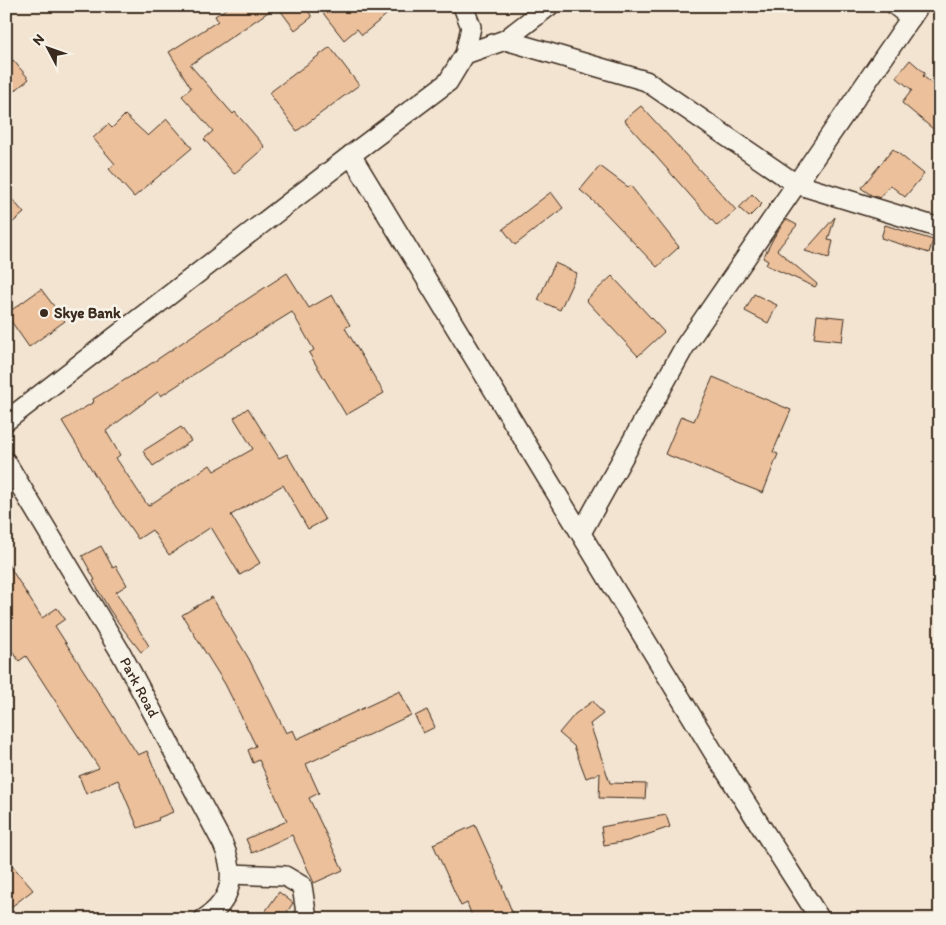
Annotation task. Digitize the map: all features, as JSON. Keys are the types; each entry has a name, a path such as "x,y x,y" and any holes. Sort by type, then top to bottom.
{"street":[{"path":"6,420 350,155 448,82 465,54 471,27 463,6"},
{"path":"465,54 505,40 549,6"},
{"path":"581,533 685,346 915,12 896,6"},
{"path":"505,40 646,81 796,184 940,228"},
{"path":"350,155 714,753 820,919"},
{"name":"Park Road","path":"6,462 121,653 223,844 231,865 229,888 224,900 217,909 204,919"},
{"path":"231,874 286,876 302,886 307,919"}],"building":[{"path":"230,6 277,6 190,65 265,147 234,174 204,139 213,131 182,96 191,88 169,52 218,21 215,16"},
{"path":"277,6 305,6 312,17 295,30"},
{"path":"331,6 397,6 362,35 357,29 344,40 323,13"},
{"path":"330,47 359,85 297,131 269,93"},
{"path":"13,60 29,79 6,98 6,67"},
{"path":"910,60 925,73 923,76 940,90 940,120 933,129 902,103 912,90 896,77"},
{"path":"641,106 736,210 717,226 624,120"},
{"path":"125,115 148,136 167,119 192,148 134,197 109,169 115,164 93,138 108,124 112,128"},
{"path":"893,149 924,174 905,197 890,185 880,198 871,195 861,188"},
{"path":"600,166 628,187 630,185 679,247 657,267 598,205 580,190"},
{"path":"6,192 24,213 6,228"},
{"path":"551,192 563,208 515,245 503,229"},
{"path":"752,194 762,204 749,217 739,208"},
{"path":"835,217 828,240 833,241 829,258 805,251"},
{"path":"786,219 797,225 777,250 817,284 815,287 766,265 768,261 763,258"},
{"path":"885,225 933,240 929,253 881,238"},
{"path":"555,263 577,273 560,310 538,300"},
{"path":"287,273 309,308 332,295 350,325 345,328 384,393 346,415 309,353 314,350 292,312 161,396 158,392 106,431 120,455 116,458 148,506 210,465 214,471 253,449 234,418 248,408 279,458 287,454 325,520 308,529 283,485 231,515 260,563 240,575 211,527 169,555 152,530 138,539 103,488 62,421 94,402 93,399 143,369"},
{"path":"612,276 664,332 638,356 586,300"},
{"path":"41,289 65,321 29,347 6,314"},
{"path":"754,294 777,305 768,323 745,311"},
{"path":"817,315 845,318 842,341 814,338"},
{"path":"713,377 791,410 773,452 778,454 763,493 665,454 681,416 694,421"},
{"path":"181,427 191,441 153,466 143,451"},
{"path":"101,546 113,568 116,566 127,585 116,592 149,646 141,652 109,609 93,581 95,580 82,556"},
{"path":"6,561 42,618 57,608 65,619 55,626 138,755 147,751 173,812 138,828 118,780 86,794 79,776 99,768 26,656 19,661 6,641"},
{"path":"212,597 249,659 286,733 293,730 297,739 400,691 411,715 306,764 319,793 309,798 343,870 314,883 292,835 252,853 246,839 287,821 259,760 253,763 248,750 256,746 225,684 182,615"},
{"path":"593,701 603,714 590,724 610,783 646,784 645,799 599,798 600,773 586,778 574,746 559,733 575,714"},
{"path":"427,710 435,727 423,733 415,716"},
{"path":"666,815 670,827 628,841 604,845 601,827"},
{"path":"475,825 515,919 473,919 467,903 461,906 433,844"},
{"path":"6,858 33,890 6,911"},
{"path":"279,892 293,903 285,915 280,912 268,919 260,919"}],"place":[{"name":"Skye Bank","path":"44,313"}]}
